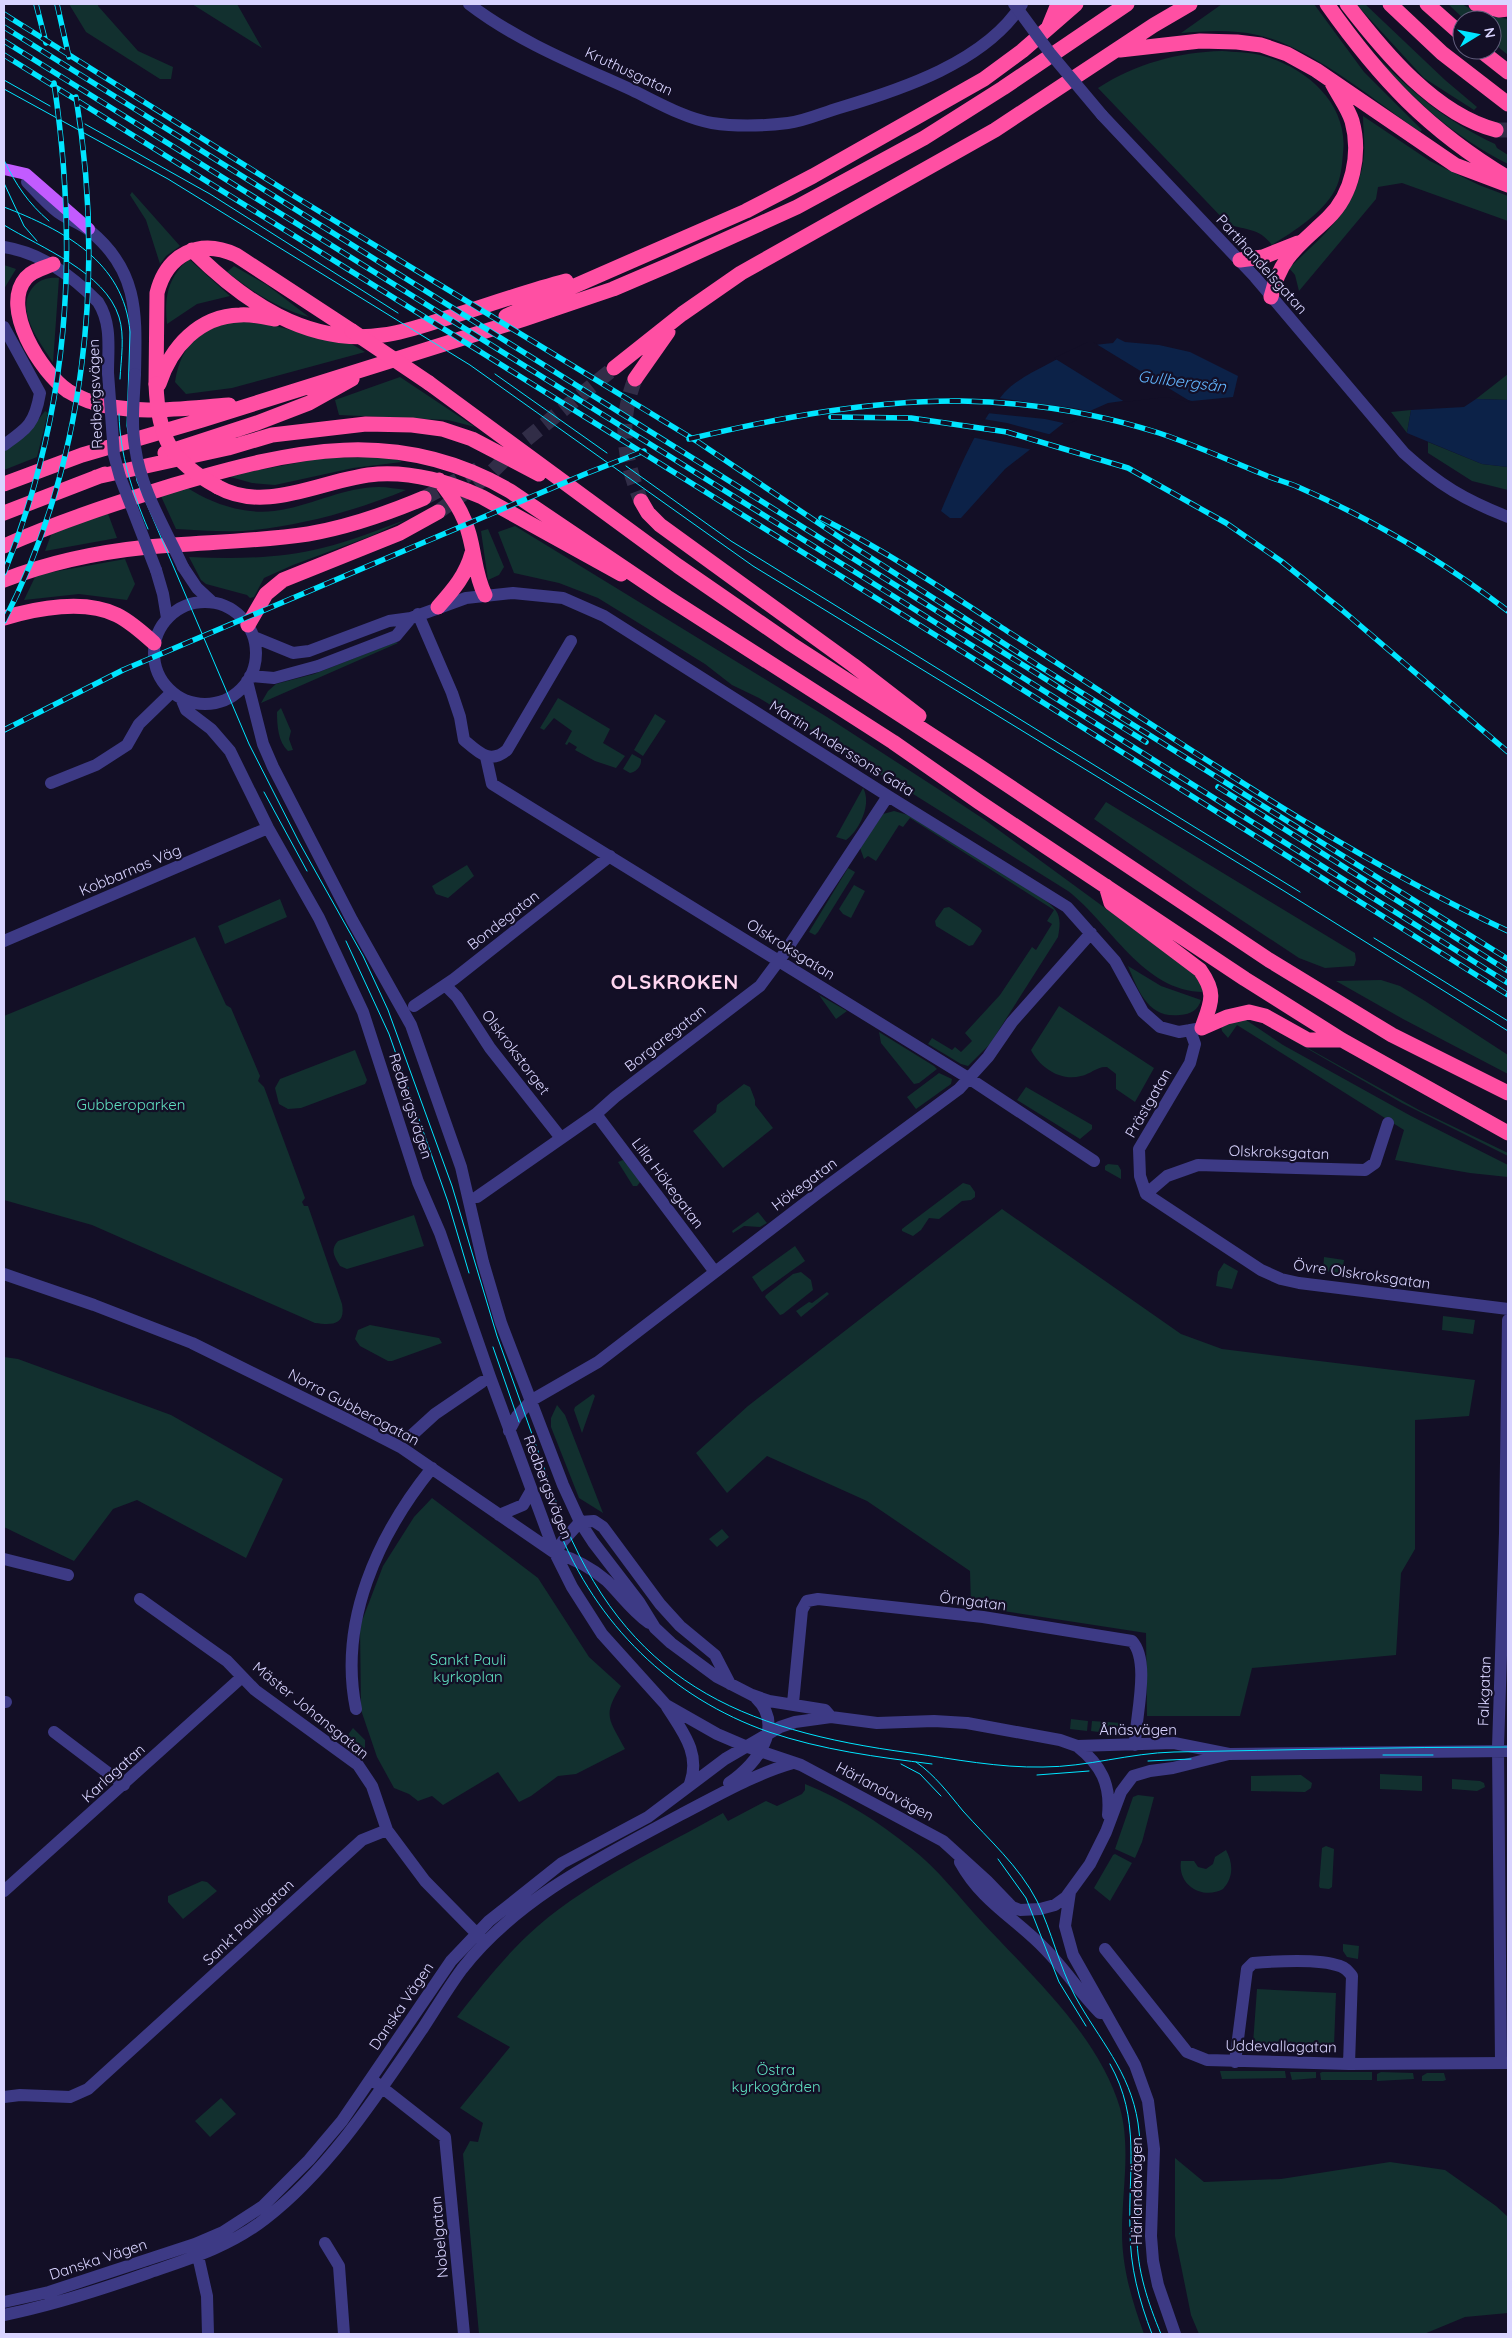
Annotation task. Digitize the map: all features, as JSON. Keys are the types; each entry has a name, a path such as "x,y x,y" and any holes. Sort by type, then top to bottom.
{"highway":[{"path":"1048,30 1058,4"},
{"path":"451,341 746,211 821,172 984,79 1048,30 1076,4"},
{"path":"4,484 82,455 202,420 613,289 797,207 940,128 1071,43 1127,4"},
{"path":"1154,25 1175,4"},
{"path":"614,368 682,314 773,254 996,130 1154,25 1190,4"},
{"path":"1326,4 1380,74 1414,109 1463,149 1508,178"},
{"path":"1347,4 1399,65 1428,92 1459,114 1496,130"},
{"path":"1390,4 1442,53 1508,104"},
{"path":"1427,4 1452,26"},
{"path":"1476,4 1499,10 1508,9"},
{"path":"1116,50 1200,40 1261,45 1287,54 1330,80 1456,165 1508,185"},
{"path":"1493,60 1508,72"},
{"path":"1271,296 1281,266 1300,242 1330,216 1345,192 1353,172 1354,138 1352,120 1330,80"},
{"path":"1240,260 1263,257 1300,242"},
{"path":"667,597 596,561 482,496 438,480 397,473 376,474 276,496 256,498 235,494 198,476 180,462 166,440 157,412 158,288 166,270 175,260 192,250 207,247 236,255 428,383 597,507 791,644 976,764 1277,965 1392,1036 1508,1093"},
{"path":"192,250 242,295 289,321"},
{"path":"53,264 25,278 14,304 21,329 34,351 52,375 68,390 93,402 135,409 248,404"},
{"path":"157,384 179,346 191,333 208,322 241,315 289,321 340,336 382,336 415,328 539,288 614,268"},
{"path":"635,379 682,314"},
{"path":"4,513 96,477 257,423 309,403 376,365"},
{"path":"96,477 228,448 272,436 366,424 412,424 442,429 472,439 536,472 597,507"},
{"path":"4,546 53,524 94,509 238,466 324,451 371,450 409,453 451,462 488,478 607,555 667,597 893,742 979,802 1245,979 1342,1040 1508,1133"},
{"path":"438,480 460,510 470,534 477,575 485,594"},
{"path":"4,580 65,561 112,552 147,547 280,537 340,528 392,512 424,498"},
{"path":"641,500 648,513 660,525 853,665 976,764"},
{"path":"251,631 266,594 283,580 400,533 438,512"},
{"path":"438,606 458,585 468,568 472,551"},
{"path":"4,618 54,608 101,609 130,622 154,642"},
{"path":"1106,886 1112,903 1200,970 1209,983 1212,999 1196,1029"},
{"path":"1196,1029 1227,1017 1249,1012 1265,1016 1308,1040 1342,1040"}],"main road":[{"path":"4,169 26,174 89,230"}],"street":[{"name":"Kruthusgatan","path":"469,4 546,50 685,115 711,123 734,125 790,123 883,95 928,78 971,53 1014,16 1022,4"},
{"name":"Partihandelsgatan","path":"1014,4 1050,53 1102,115 1240,260 1404,454 1430,477 1457,494 1508,517"},
{"path":"4,175 23,179 54,209 89,230 116,260 133,298 136,317 133,421 140,470 157,513 190,578 211,602 236,612 251,631"},
{"name":"Redbergsvägen","path":"4,247 36,256 53,264 87,291 102,309 108,332 110,428 114,455 159,580 167,618"},
{"path":"4,327 40,393 36,414 31,424 4,446"},
{"name":"Martin Anderssons Gata","path":"251,631 293,653 309,651 390,621 415,616 438,606 485,594 540,594 563,598 583,605 604,616 1067,907 1115,961 1125,976 1137,1003 1152,1022 1170,1031 1196,1029"},
{"path":"154,642 159,629 167,618 188,604 211,602"},
{"path":"415,616 452,693 460,717 464,740 486,757 496,757 507,750 571,641"},
{"name":"Martin Anderssons Gata","path":"249,678 274,678 318,666 396,636 415,616"},
{"name":"Redbergsvägen","path":"251,631 256,656 249,678 263,744 352,920 411,1026 461,1167 492,1293 563,1485 580,1522 592,1542 639,1602 655,1628 671,1643 717,1677 752,1695 769,1701 793,1703 825,1710 831,1717"},
{"name":"Redbergsvägen","path":"154,642 155,666 159,677 177,695 186,710 211,729 230,751 268,828 319,918 362,1012 418,1182 440,1234 531,1491 556,1554 572,1587 602,1634 666,1705 708,1730 745,1746 793,1763"},
{"path":"50,783 96,765 127,745 139,724 177,695 200,704 216,703 238,691 249,678"},
{"name":"Olskroksgatan","path":"486,757 492,784 780,960 970,1079 1094,1161"},
{"name":"Borgaregatan","path":"477,1197 596,1114 760,986 780,960 888,796"},
{"name":"Kobbarnas Väg","path":"4,941 268,828"},
{"name":"Bondegatan","path":"414,1006 449,982 610,856"},
{"name":"Hökegatan","path":"509,1431 517,1416 532,1400 598,1362 959,1089 988,1057 1012,1022 1091,933"},
{"name":"Olskrokstorget","path":"449,982 495,1056 562,1138"},
{"name":"Prästgatan","path":"1146,1194 1140,1176 1139,1149 1190,1063 1195,1044 1196,1029"},
{"name":"Lilla Hökegatan","path":"596,1114 715,1272"},
{"name":"Olskroksgatan","path":"1146,1194 1167,1176 1198,1166 1365,1170 1375,1164 1388,1123"},
{"name":"Övre Olskroksgatan","path":"1146,1194 1261,1270 1282,1279 1341,1289 1508,1309"},
{"name":"Norra Gubberogatan","path":"4,1274 94,1305 192,1343 402,1448 556,1554 571,1558 607,1581 632,1611 655,1628"},
{"name":"Falkgatan","path":"1504,2062 1503,1751 1508,1320"},
{"path":"412,1435 435,1414 482,1382"},
{"path":"356,1709 352,1666 353,1648 358,1612 367,1580 375,1558 392,1525 432,1468"},
{"path":"499,1514 522,1505 531,1491"},
{"name":"Redbergsvägen","path":"556,1554 558,1547 580,1522 594,1521 606,1529 660,1604 680,1626 715,1655 730,1684"},
{"path":"4,1558 68,1575"},
{"name":"Mäster Johansgatan","path":"140,1599 227,1661 255,1690 358,1765 372,1786 387,1830"},
{"name":"Örngatan","path":"793,1703 802,1610 807,1601 818,1599 982,1617 1132,1641 1137,1646 1141,1661 1135,1745"},
{"name":"Karlagatan","path":"4,1891 242,1677"},
{"path":"715,1797 722,1788 743,1774 761,1752 767,1734 767,1712 752,1695"},
{"path":"666,1705 692,1748 694,1765 689,1786"},
{"name":"Ånäsvägen","path":"831,1717 877,1723 934,1721 967,1723 1060,1740 1077,1746 1174,1743 1228,1754 1503,1751"},
{"name":"Danska Vägen","path":"4,2315 52,2304 99,2290 214,2250 244,2234 290,2197 339,2145 451,1961 476,1933 509,1904 562,1864 648,1817 745,1746 795,1722 831,1717"},
{"path":"54,1732 124,1785"},
{"path":"1077,1746 1099,1769 1107,1785 1110,1799 1108,1827"},
{"path":"1070,1892 1090,1864 1108,1827 1121,1792 1134,1776 1228,1754"},
{"name":"Danska Vägen","path":"4,2302 49,2292 195,2244 242,2221 263,2206 309,2160 376,2083 462,1969 486,1943 529,1905 569,1876 715,1797 773,1768 793,1763"},
{"name":"Härlandavägen","path":"793,1763 943,1841 956,1855 987,1881 1012,1907 1032,1911 1055,1905 1070,1892"},
{"path":"387,1830 426,1881 486,1943"},
{"name":"Sankt Pauligatan","path":"4,2096 70,2097 88,2089 362,1840 387,1830"},
{"name":"Härlandavägen","path":"956,1855 970,1881 990,1901 1047,1950 1080,1992 1110,2024"},
{"name":"Härlandavägen","path":"1070,1892 1066,1926 1070,1946 1110,2024 1124,2044 1140,2077 1150,2110 1154,2150 1152,2248 1158,2285 1175,2334"},
{"name":"Uddevallagatan","path":"1105,1949 1186,2052 1207,2060 1349,2064 1504,2062"},
{"path":"1235,2062 1247,1969 1253,1963 1314,1962 1340,1966 1347,1969 1352,1976 1349,2064"},
{"name":"Nobelgatan","path":"376,2083 445,2137 464,2334"},
{"path":"325,2243 339,2266 344,2334"},
{"path":"198,2256 207,2296 208,2334"}],"green space":[{"path":"69,4 98,4 138,51 173,67 171,79 160,79 86,32"},
{"path":"192,4 237,4 262,48"},
{"path":"1222,4 1314,4 1364,72 1422,130 1420,132 1320,62 1277,41 1257,35 1228,31 1181,33"},
{"path":"1356,4 1365,4 1445,80 1477,107 1474,110 1424,78"},
{"path":"1448,4 1462,4 1472,10 1454,10"},
{"path":"1502,18 1508,19 1508,55 1502,50"},
{"path":"1222,51 1260,55 1277,60 1293,68 1321,89 1339,118 1343,135 1343,153 1340,177 1335,190 1323,207 1315,214 1272,245 1257,232 1228,224 1098,88 1127,72 1157,61 1189,54"},
{"path":"1373,53 1430,105 1460,125 1495,144 1497,148 1508,155 1508,164 1469,142 1434,115 1387,70"},
{"path":"1363,116 1430,161 1479,185 1508,196 1508,221 1402,183 1378,187 1376,199 1299,291 1295,275 1289,268 1338,218 1348,205 1355,190 1361,173 1364,155"},
{"path":"132,192 180,246 166,256 160,264 146,220 130,195"},
{"path":"189,259 230,296 197,304 167,324 166,305 169,288 176,273"},
{"path":"4,265 16,269 4,289"},
{"path":"234,266 267,285 309,317 276,304 246,286 227,272"},
{"path":"59,278 53,363 31,325 26,305 28,295 36,284 45,279"},
{"path":"239,321 276,326 340,343 350,343 365,352 232,388 186,394 175,382 182,357 188,347 204,333"},
{"path":"1508,374 1508,400 1476,399"},
{"path":"400,377 475,427 448,420 339,415 335,400"},
{"path":"1411,410 1407,433 1391,412"},
{"path":"45,411 48,413 37,457 4,470 4,451 32,428"},
{"path":"1428,442 1482,464 1508,467 1508,490 1472,481 1428,453"},
{"path":"394,457 402,462 353,468 275,485 252,483 227,476 322,458"},
{"path":"186,487 216,503 239,509 263,512 300,506 352,490 382,487 406,490 367,505 305,522 263,529 226,531 176,529 160,494"},
{"path":"107,511 117,538 45,551 52,532"},
{"path":"408,519 371,536 293,565 264,578 254,597 250,598 247,595 206,584 201,580 189,557 256,557 305,552 344,542"},
{"path":"515,526 827,717 985,820 1198,976 1204,992 1182,989 1163,981 1129,954 1068,891 886,777 869,770 864,766 868,759 863,757 858,763 834,744 759,698 732,685 705,664 598,598 559,583 514,573 498,532"},
{"path":"488,529 504,567 499,575 488,580 481,531"},
{"path":"125,559 135,584 127,600 79,594 24,600 36,575"},
{"path":"396,642 398,643 261,703 268,691 276,684 314,674"},
{"path":"558,698 610,729 603,743 625,756 616,768 595,761 575,750 577,747 569,742 567,745 565,744 572,731 554,718 544,730 540,728"},
{"path":"281,708 291,731 289,739 293,750 288,751 280,738 277,712"},
{"path":"655,714 666,721 643,756 634,750"},
{"path":"632,754 641,759 641,764 630,773 623,769"},
{"path":"863,788 866,801 860,823 846,840 836,837"},
{"path":"1106,802 1355,953 1356,960 1354,966 1325,968 1299,958 1193,888 1094,819"},
{"path":"894,811 908,815 1042,898 1056,910 1058,914 1060,924 1058,937 990,1044 968,1066 961,1064 928,1044 932,1038 952,1050 955,1047 961,1052 972,1041 965,1033 1000,995 1032,947 1036,950 1052,924 1047,921 1054,910 910,818 903,827 899,825 876,861 868,856 864,859 860,848 883,814"},
{"path":"467,865 474,876 448,898 436,894 432,886"},
{"path":"848,868 855,872 854,874 818,932 815,935 809,932"},
{"path":"854,885 865,891 851,918 843,914 839,909"},
{"path":"280,899 287,917 225,944 218,926"},
{"path":"949,907 982,931 973,945 969,946 936,926 935,921 944,908"},
{"name":"Gubberoparken","path":"195,937 226,1005 231,1008 260,1076 258,1081 264,1087 305,1198 302,1202 304,1206 308,1206 342,1304 342,1317 332,1324 315,1323 92,1225 4,1200 4,1016"},
{"path":"1128,966 1161,986 1201,1000 1200,1003 1194,1011 1180,1015 1169,1015 1152,1008 1140,993"},
{"path":"1381,980 1400,986 1508,1055 1508,1074 1403,1019 1336,981"},
{"path":"819,995 847,1011 836,1019"},
{"path":"1059,1006 1154,1068 1135,1102 1116,1089 1116,1074 1107,1067 1081,1076 1066,1077 1052,1072 1039,1062 1031,1050"},
{"path":"1243,1018 1283,1045 1411,1116 1508,1165 1508,1177 1470,1173 1395,1160 1404,1130 1237,1025 1228,1038 1222,1031 1221,1026"},
{"path":"1268,1026 1419,1110 1508,1153 1508,1156 1402,1103"},
{"path":"879,1032 937,1069 919,1083 914,1084 881,1043"},
{"path":"355,1050 367,1080 365,1084 301,1108 288,1109 279,1104 275,1088 280,1079"},
{"path":"939,1073 952,1079 951,1084 916,1109 907,1097"},
{"path":"744,1084 750,1087 755,1105 773,1128 723,1168 693,1131 716,1112 717,1105"},
{"path":"1026,1087 1092,1125 1092,1129 1080,1139 1017,1100"},
{"path":"623,1160 641,1181 637,1186 633,1186 618,1162"},
{"path":"1108,1164 1118,1165 1121,1170 1121,1179 1105,1170 1105,1166"},
{"path":"963,1183 970,1185 975,1192 975,1197 971,1200 962,1201 939,1219 929,1218 921,1230 913,1236 902,1231 902,1229"},
{"path":"1002,1209 1181,1334 1222,1349 1475,1380 1469,1416 1415,1420 1415,1549 1401,1573 1396,1655 1252,1668 1240,1716 1147,1716 1146,1633 971,1606 970,1571 867,1501 767,1456 727,1493 696,1453 748,1406"},
{"path":"758,1212 767,1223 760,1227 744,1226 733,1233 732,1231"},
{"path":"414,1215 424,1246 347,1269 340,1266 334,1253 334,1247 338,1241"},
{"path":"795,1246 805,1261 762,1292 752,1277"},
{"path":"1324,1257 1344,1260 1342,1273 1323,1271"},
{"path":"1224,1263 1238,1271 1232,1289 1216,1286 1218,1272"},
{"path":"801,1272 811,1280 813,1290 780,1315 765,1297 793,1274"},
{"path":"827,1292 829,1294 801,1317 796,1311 809,1302 812,1303"},
{"path":"1443,1316 1475,1320 1473,1334 1442,1330"},
{"path":"370,1325 439,1338 442,1343 388,1361 360,1346 355,1339 358,1330"},
{"path":"4,1357 18,1359 171,1415 283,1479 246,1558 137,1500 113,1509 74,1561 4,1527"},
{"path":"593,1394 595,1396 582,1433 574,1410 575,1407"},
{"path":"557,1405 565,1415 603,1513 579,1498 551,1427 551,1418"},
{"name":"Sankt Pauli kyrkoplan","path":"432,1498 538,1578 589,1657 621,1686 611,1704 610,1718 625,1749 576,1774 558,1776 531,1796 519,1802 498,1772 443,1805 432,1796 418,1801 409,1794 394,1788 377,1757 361,1710 360,1626 383,1566 414,1517"},
{"path":"722,1529 729,1537 717,1547 709,1539"},
{"path":"1071,1719 1088,1721 1087,1731 1070,1729"},
{"path":"1092,1721 1122,1723 1121,1731 1115,1734 1091,1731"},
{"path":"353,1728 365,1740 365,1749 361,1756 342,1743"},
{"path":"1380,1774 1422,1776 1422,1791 1380,1789"},
{"path":"1301,1775 1312,1783 1311,1788 1305,1792 1251,1791 1251,1776"},
{"path":"1452,1779 1480,1781 1484,1783 1485,1787 1477,1791 1452,1789"},
{"name":"Östra kyrkogården","path":"805,1784 847,1804 873,1820 899,1838 930,1864 1062,2008 1096,2056 1110,2082 1120,2108 1123,2123 1125,2170 1122,2245 1128,2284 1144,2334 479,2334 463,2154 470,2141 478,2142 483,2123 460,2108 510,2047 457,2017 485,1981 516,1947 538,1926 581,1893 723,1813 728,1821 766,1801 777,1806 802,1794 805,1790"},
{"path":"1138,1795 1154,1797 1142,1842 1135,1858 1115,1849 1133,1797"},
{"path":"1326,1846 1334,1849 1332,1887 1329,1889 1320,1888 1319,1886 1322,1848"},
{"path":"1226,1850 1231,1865 1231,1875 1223,1889 1216,1892 1200,1892 1188,1884 1183,1877 1181,1861 1194,1861 1198,1867 1206,1869 1213,1864 1215,1857"},
{"path":"1115,1854 1132,1863 1110,1901 1094,1888"},
{"path":"202,1881 207,1882 217,1891 183,1919 168,1902 168,1896"},
{"path":"1343,1944 1359,1946 1358,1959 1347,1957 1343,1951"},
{"path":"1257,1989 1336,1993 1334,2046 1253,2044"},
{"path":"1220,2071 1285,2071 1286,2078 1222,2079"},
{"path":"1290,2072 1316,2072 1316,2078 1292,2080"},
{"path":"1372,2072 1372,2080 1321,2080 1320,2073"},
{"path":"1381,2072 1413,2073 1414,2079 1377,2081 1377,2074"},
{"path":"1427,2073 1444,2073 1446,2080 1422,2081 1422,2076"},
{"path":"221,2098 236,2114 210,2137 195,2121"},
{"path":"1175,2158 1204,2182 1281,2179 1390,2162 1445,2170 1496,2206 1508,2217 1508,2313 1465,2317 1424,2334 1199,2334 1191,2315 1175,2236"}],"water":[{"name":"Gullbergsån","path":"1117,338 1125,342 1159,345 1190,352 1238,376 1233,397 1192,401 1166,395 1108,403 1065,422 1005,469 961,518 950,518 941,511 961,465 984,420 1009,388 1025,377 1079,349 1113,343"},
{"path":"1476,399 1508,400 1508,467 1482,464 1407,433 1411,410 1464,407"}],"pier":[{"path":"1088,342 1093,342 1193,403 1166,397 1125,402 1054,358"},
{"path":"998,398 1093,412 1068,424 1045,419 987,413"},
{"path":"983,419 1007,423 1052,435 1033,450 971,437"}],"tunnel":[{"path":"1496,130 1508,130"},
{"path":"438,512 490,474 518,446 614,368"},
{"path":"635,379 626,411 625,440 630,470 641,501"},
{"path":"424,498 482,467"}],"tram line":[{"path":"4,80 50,106"},
{"path":"4,89 168,179 470,365 753,566 1284,891 1508,1031"},
{"path":"85,124 210,194 398,313"},
{"path":"4,160 23,193 49,221"},
{"path":"4,183 24,226 37,241"},
{"path":"4,207 48,226 68,238 103,267 116,286 125,307 130,332 127,426 137,481 249,744 299,842 363,956 388,1010 452,1186 497,1336 559,1510 586,1569 618,1617 654,1656 695,1687 741,1711 792,1729 849,1743 993,1765 1059,1766 1174,1752 1508,1747"},
{"path":"4,225 53,252 86,274 112,301 119,317 122,332 120,379"},
{"path":"495,374 607,453"},
{"path":"119,414 124,458 148,529"},
{"path":"626,466 731,541 1300,892"},
{"path":"264,792 307,871"},
{"path":"1374,938 1508,1021"},
{"path":"346,941 389,1034 448,1202 469,1273"},
{"path":"493,1347 519,1422"},
{"path":"558,1528 574,1563 593,1596 616,1626 641,1653 669,1678 700,1699 733,1717 769,1732 809,1744 891,1759 932,1764"},
{"path":"1383,1755 1433,1755"},
{"path":"1148,1761 1191,1759"},
{"path":"916,1762 941,1785 1013,1865 1030,1888 1075,1996 1112,2056 1128,2087 1134,2104 1140,2137 1137,2249 1141,2274 1161,2334"},
{"path":"901,1764 920,1774 941,1796"},
{"path":"1037,1775 1089,1771"},
{"path":"998,1859 1026,1898 1059,1982 1086,2026"},
{"path":"1110,2064 1120,2084 1126,2105 1131,2145 1130,2244 1139,2296 1152,2334"}],"railway":[{"path":"36,4 46,43"},
{"path":"57,4 69,57"},
{"path":"4,14 294,196 698,442 851,545 1039,666 1508,959"},
{"path":"4,27 1146,742"},
{"path":"4,41 863,577 1508,983"},
{"path":"4,55 969,656 1508,995"},
{"path":"4,573 26,513 43,453 55,392 63,332 66,271 66,209 62,146 54,83"},
{"path":"4,621 32,560 54,497 70,431 82,365 88,298 89,230 85,163 76,97"},
{"path":"689,439 790,417 858,407 927,401 986,402 1036,406 1086,414 1159,433 1269,477 1294,485 1380,527 1459,575 1508,611"},
{"path":"831,417 911,418 1007,432 1128,468 1226,523 1281,561 1342,610 1508,752"},
{"path":"4,730 123,670 585,474 644,451"},
{"path":"821,518 916,572 1191,750 1315,827 1442,899 1508,931"},
{"path":"1218,787 1508,971"}],"district":[{"name":"OLSKROKEN","path":"675,981"}]}
